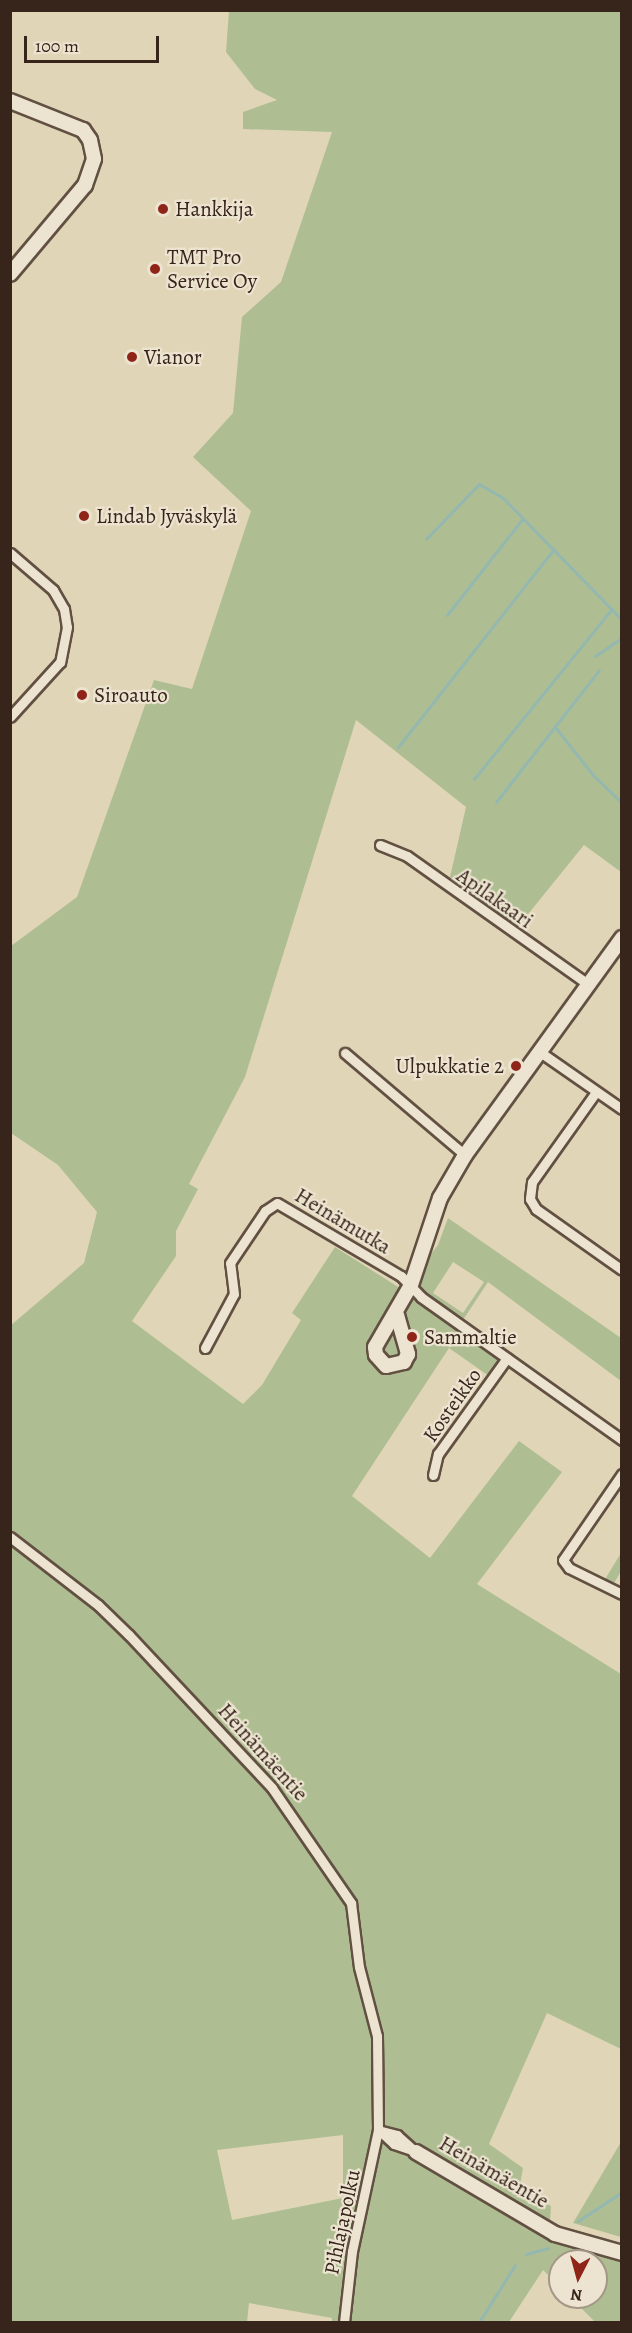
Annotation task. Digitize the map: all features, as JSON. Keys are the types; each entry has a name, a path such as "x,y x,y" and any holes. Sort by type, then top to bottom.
{"street":[{"path":"10,101 83,130 90,140 94,159 85,185 10,274"},
{"path":"10,553 53,590 64,609 67,627 60,662 10,717"},
{"name":"Apilakaari","path":"380,845 407,855 588,984"},
{"path":"397,1315 411,1285 440,1198 465,1155 621,938"},
{"path":"540,1052 621,1109"},
{"path":"345,1053 465,1155"},
{"path":"596,1092 532,1182 530,1199 536,1209 621,1270"},
{"name":"Heinämutka","path":"205,1348 234,1294 230,1263 265,1211 277,1203 411,1285"},
{"path":"411,1285 421,1297 621,1440"},
{"name":"Kosteikko","path":"434,1475 438,1454 507,1358"},
{"path":"621,1474 563,1560 569,1568 621,1594"},
{"name":"Heinämäentie","path":"10,1537 98,1605 129,1635 272,1788 345,1890 351,1903 358,1967 377,2036 378,2130 394,2144 416,2152 551,2229 564,2229 582,2241 621,2253"},
{"name":"Pihlajapolku","path":"344,2322 352,2251 378,2130"}],"green space":[{"path":"229,11 621,11 621,872 584,845 516,929 450,877 466,807 356,720 245,1077 189,1184 198,1189 176,1231 176,1256 132,1321 243,1404 262,1385 301,1320 292,1313 335,1247 403,1290 438,1245 448,1218 621,1338 621,1381 488,1282 459,1326 501,1356 489,1376 449,1348 352,1496 430,1558 519,1441 562,1472 477,1584 621,1674 621,2049 547,2013 489,2144 523,2168 519,2190 551,2206 549,2238 587,2249 548,2249 548,2275 543,2270 509,2322 332,2322 332,2318 249,2303 247,2322 11,2322 10,1326 84,1263 97,1212 58,1165 11,1133 11,946 77,897 154,680 192,689 251,511 193,457 233,413 242,317 281,282 332,132 243,129 243,112 277,100 255,89 226,52","holes":["453,1262 484,1282 463,1313 433,1293","343,2135 343,2198 232,2220 217,2150"]},
{"path":"621,1553 621,1571 613,1585 604,1581"},
{"path":"621,2142 621,2237 573,2223"},
{"path":"608,2255 621,2259 621,2322 595,2322 582,2309 608,2309"}],"waterway":[{"path":"426,539 479,484 503,498 622,620"},
{"path":"447,615 523,518"},
{"path":"398,747 554,549"},
{"path":"474,779 611,610"},
{"path":"595,656 622,638"},
{"path":"496,802 599,670"},
{"path":"555,727 593,775 622,803"},
{"path":"578,2221 622,2192"},
{"path":"526,2254 548,2248"},
{"path":"479,2322 515,2265"}],"place":[{"name":"Hankkija","path":"163,209"},
{"name":"TMT Pro Service Oy","path":"155,269"},
{"name":"Vianor","path":"132,357"},
{"name":"Lindab Jyväskylä","path":"84,516"},
{"name":"Siroauto","path":"82,695"},
{"name":"Ulpukkatie 2","path":"516,1066"},
{"name":"Sammaltie","path":"412,1337"}]}
